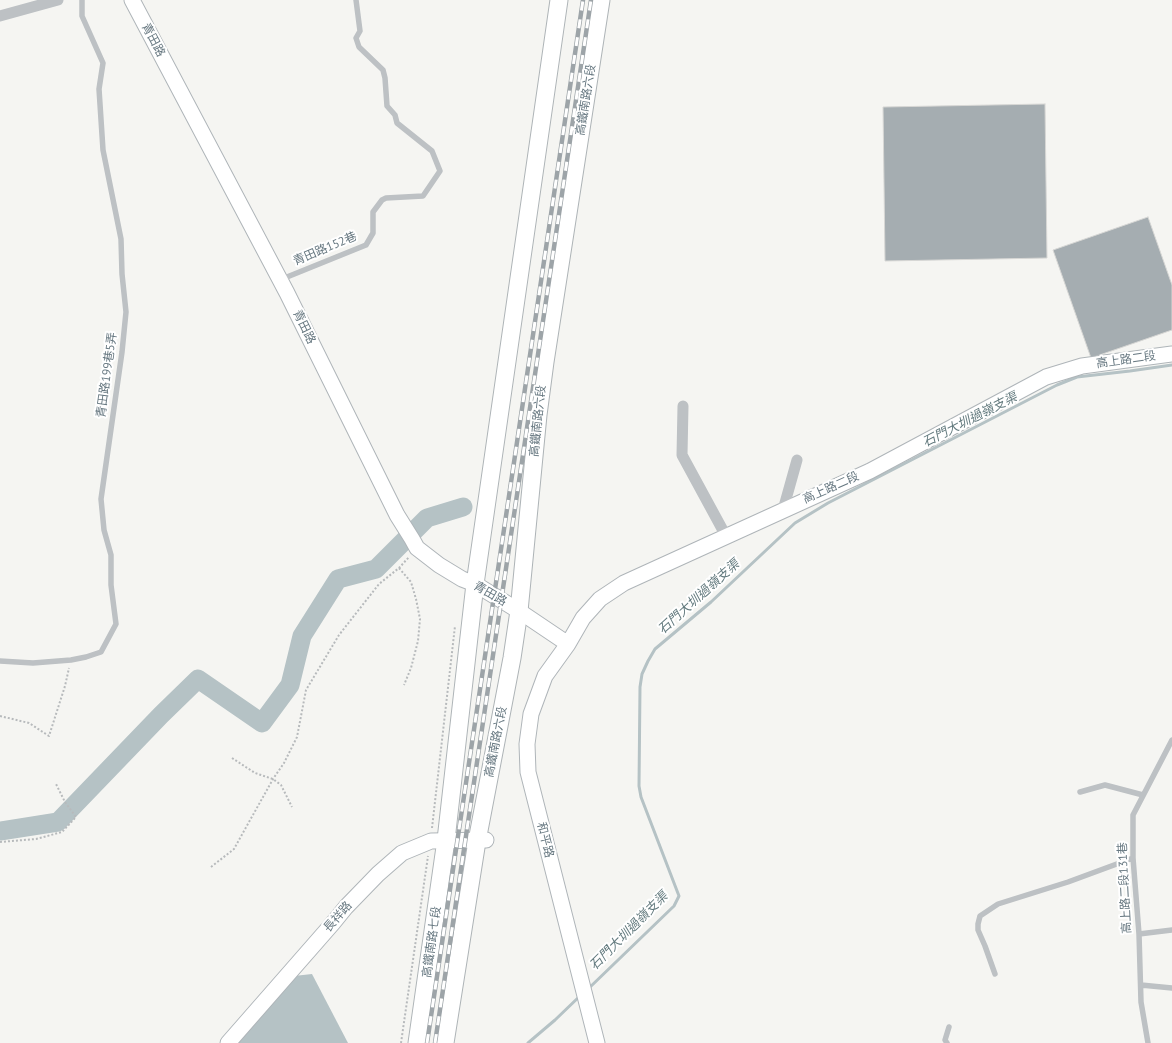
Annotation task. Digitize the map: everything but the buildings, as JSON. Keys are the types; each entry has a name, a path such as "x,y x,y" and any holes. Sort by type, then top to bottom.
{"main road":[{"path":"446,840 475,584 559,0"},
{"name":"高鐵南路六段","path":"482,841 519,611 538,415 545,362 602,0"},
{"name":"高鐵南路七段","path":"417,1043 446,840"},
{"path":"445,1043 482,841"}],"street":[{"path":"0,16 58,0"},
{"name":"青田路","path":"132,0 280,280 396,515 411,538 439,565 462,579 475,584 519,611"},
{"name":"高上路二段","path":"568,644 583,618 600,599 624,583 870,471 1046,377 1082,366 1172,354"},
{"path":"683,406 682,455 726,536"},
{"path":"783,510 797,460"},
{"path":"519,611 568,644"},
{"name":"和平路","path":"568,644 545,676 531,714 528,744 528,772 596,1043"},
{"name":"長祥路","path":"228,1043 346,907 378,874 402,853 431,841 482,841"}],"lane":[{"name":"青田路199巷5弄","path":"0,661 33,663 72,660 86,657 101,652 116,624 111,585 111,555 104,530 101,499 122,352 126,312 120,239 102,150 99,89 103,63 82,16 82,0"},
{"name":"青田路152巷","path":"280,280 366,245 373,233 373,212 382,200 386,198 423,196 440,171 432,151 397,123 395,115 387,106 383,70 358,46 356,38 360,32 356,0"},
{"name":"高上路二段131巷","path":"1148,1043 1141,1002 1139,934 1133,858 1133,815 1172,740"},
{"path":"1080,792 1105,785 1144,795"},
{"path":"995,974 978,930 980,916 998,904 1068,882 1133,858"},
{"path":"1139,934 1172,930"},
{"path":"1141,985 1172,988"},
{"path":"947,1043 945,1040 949,1027"}],"path":[{"path":"211,867 234,849 273,779 284,763 297,738 306,690 317,670 339,635 360,607 379,584 399,568 411,538"},
{"path":"399,568 411,582 420,619 418,641 411,668 404,685"},
{"path":"0,716 29,723 49,736 72,660"},
{"path":"232,758 255,773 273,779 281,785 292,807"},
{"path":"0,842 36,839 62,832 76,817 65,802 56,784"}],"shaded area":[{"path":"312,974 348,1043 236,1043 294,976"}],"waterway":[{"name":"石門大圳過嶺支渠","path":"588,989 674,906 679,896 641,797 639,786 640,687 642,674 655,649 711,602 795,523 828,503 1057,385 1077,377 1172,365"},
{"path":"0,831 58,822 161,715 198,679 262,723 290,685 302,636 338,579 376,569 427,518 463,507"},
{"name":"石門大圳過嶺支渠","path":"528,1043 581,995"}],"railway":[{"path":"427,1043 583,0"},
{"path":"435,1043 591,0"}]}
